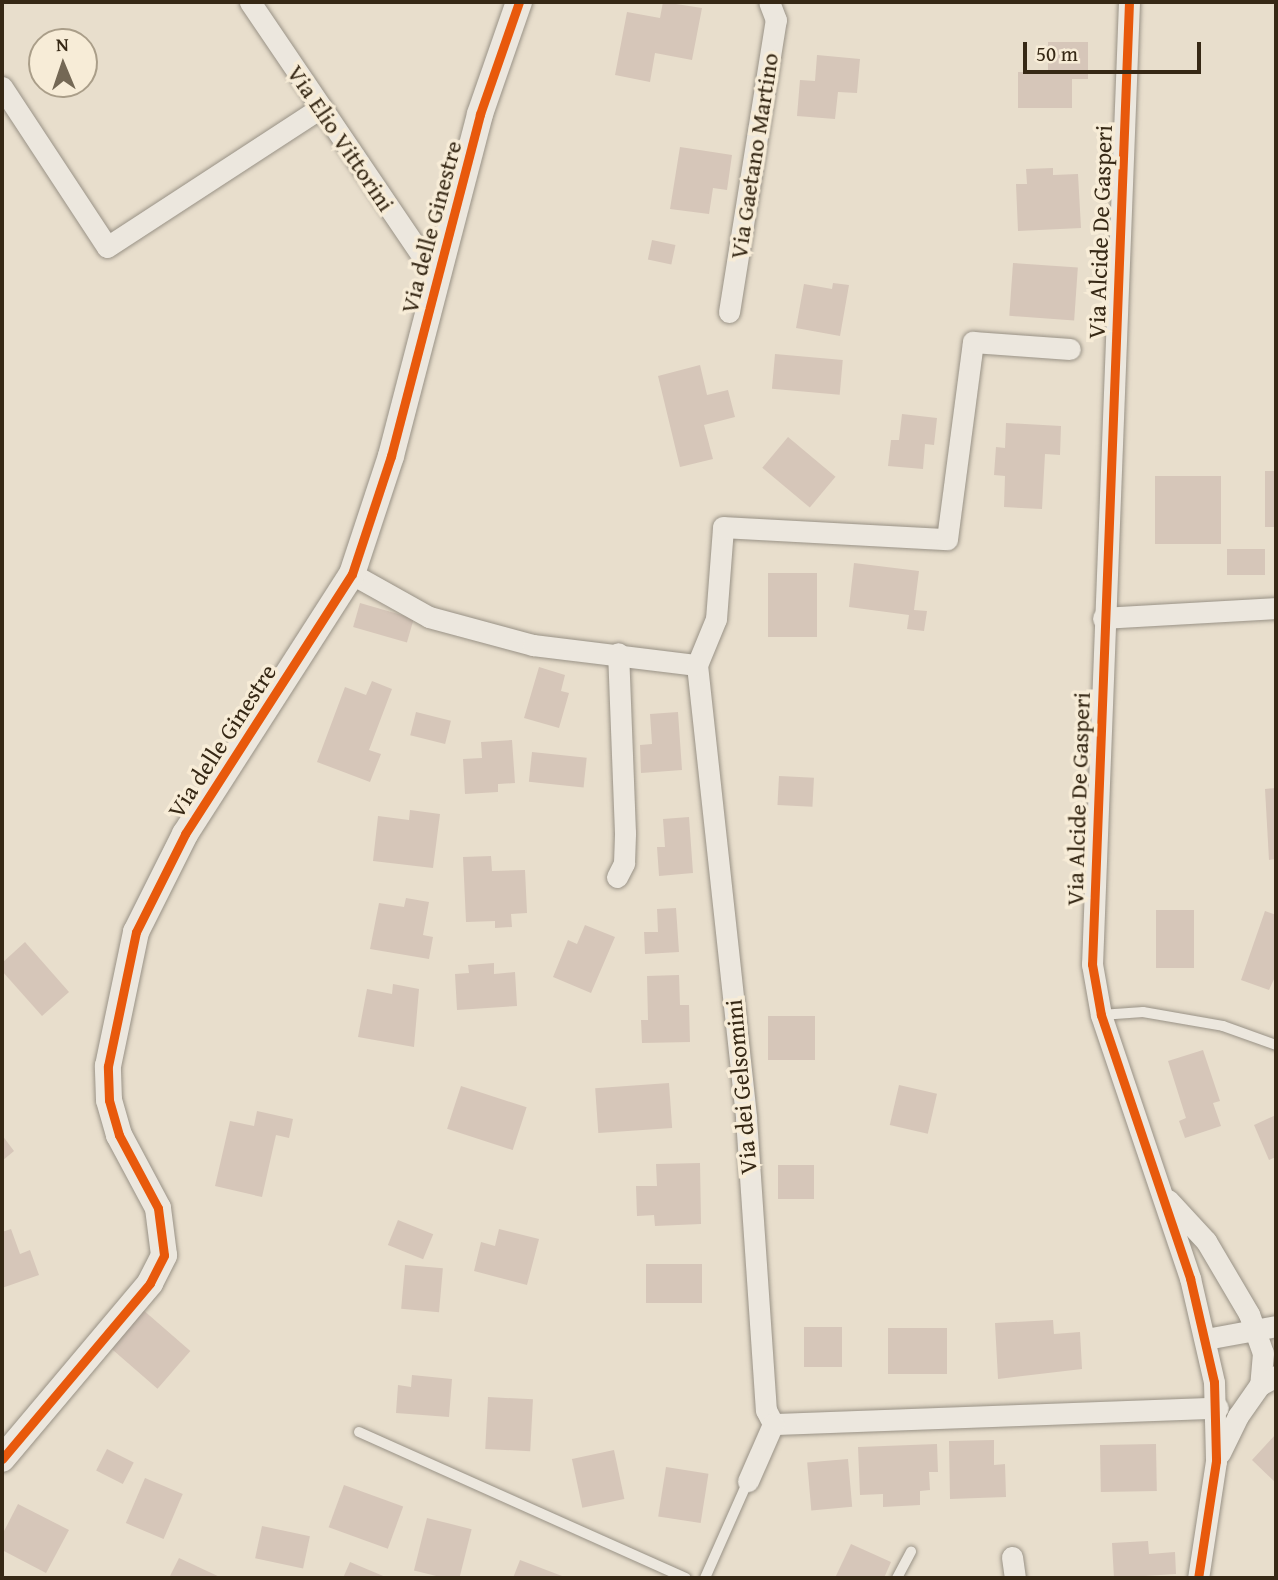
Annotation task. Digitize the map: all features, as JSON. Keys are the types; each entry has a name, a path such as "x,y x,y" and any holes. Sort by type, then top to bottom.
{"street":[{"name":"Via Elio Vittorini","path":"250,2 319,109 422,256 440,267"},
{"name":"Via Gaetano Martino","path":"729,312 776,20 769,2"},
{"name":"Via Alcide De Gasperi","path":"1129,2 1103,618 1092,964 1101,1015 1162,1193 1206,1339 1218,1408 1216,1461 1198,1578"},
{"name":"Via delle Ginestre","path":"2,1459 150,1283 164,1255 164,1231 158,1209 119,1135 109,1100 108,1066 123,978 136,932 185,834 352,574 391,456 480,114 524,3"},
{"path":"2,87 107,247 319,109"},
{"path":"352,574 429,617 533,645 618,653 697,665 716,619 723,527 947,539 973,342 1070,349"},
{"path":"1103,618 1276,608"},
{"path":"617,877 624,863 625,833 618,653"},
{"name":"Via dei Gelsomini","path":"697,665 746,1118 766,1410 774,1424"},
{"path":"1162,1193 1206,1241 1266,1328 1263,1353 1268,1381 1238,1416 1216,1461"},
{"path":"1206,1339 1266,1328"},
{"path":"748,1481 774,1424 1218,1408"},
{"path":"1012,1557 1015,1578"}],"lane":[{"path":"1101,1015 1143,1012 1223,1026 1276,1045"},
{"path":"359,1432 686,1578"},
{"path":"705,1578 748,1481"},
{"path":"897,1578 911,1552"}],"building":[{"path":"663,2 702,8 692,60 655,53 650,82 615,75 627,12 660,18"},
{"path":"1048,42 1088,42 1088,79 1072,79 1072,108 1018,108 1018,72 1048,72"},
{"path":"817,55 860,59 857,93 838,92 835,119 797,116 800,80 815,81"},
{"path":"680,147 732,155 727,190 713,188 709,214 670,209"},
{"path":"1053,168 1053,175 1078,174 1081,228 1018,231 1016,184 1027,184 1026,169"},
{"path":"652,240 675,245 671,265 648,260"},
{"path":"1013,263 1078,268 1074,320 1009,316"},
{"path":"833,283 849,285 840,336 796,328 804,284 832,289"},
{"path":"775,354 843,360 840,395 772,389"},
{"path":"700,365 707,395 728,390 735,417 704,425 713,459 680,467 658,376"},
{"path":"902,414 937,418 934,445 925,444 923,469 888,466 891,440 899,440"},
{"path":"1006,423 1061,426 1060,455 1045,454 1042,509 1004,507 1005,476 994,475 996,447 1005,448"},
{"path":"788,437 835,477 810,507 762,468"},
{"path":"1265,471 1276,471 1276,527 1265,527"},
{"path":"1155,476 1221,476 1221,544 1155,544"},
{"path":"1227,549 1265,549 1265,575 1227,575"},
{"path":"854,563 919,571 914,610 927,611 924,631 907,629 909,615 849,607"},
{"path":"768,573 817,573 817,637 768,637"},
{"path":"360,603 414,618 407,642 353,627"},
{"path":"539,667 565,675 561,691 569,693 559,728 524,718"},
{"path":"372,681 392,689 369,750 381,754 370,782 317,762 345,687 366,695"},
{"path":"416,712 451,721 445,744 410,735"},
{"path":"678,712 682,770 641,773 640,745 652,744 650,714"},
{"path":"512,740 515,783 498,784 498,792 465,794 463,759 482,758 481,742"},
{"path":"532,752 587,758 584,788 529,782"},
{"path":"779,776 814,778 812,807 777,805"},
{"path":"1276,788 1276,859 1269,860 1265,789"},
{"path":"410,810 440,814 433,868 373,861 378,816 409,820"},
{"path":"689,817 693,873 659,876 657,847 665,847 663,819"},
{"path":"491,856 492,871 525,870 527,913 511,914 512,927 495,928 495,921 466,922 463,857"},
{"path":"406,898 429,902 423,935 433,937 429,959 370,949 379,903 404,907"},
{"path":"676,908 679,952 645,954 644,932 658,932 657,909"},
{"path":"1156,910 1194,910 1194,968 1156,968"},
{"path":"1265,911 1276,915 1276,975 1269,990 1241,980"},
{"path":"585,925 615,937 591,993 553,977 568,940 577,944"},
{"path":"25,942 69,992 42,1016 2,971 2,963"},
{"path":"494,963 494,974 515,972 517,1006 457,1010 455,974 469,973 468,965"},
{"path":"679,975 680,1005 689,1005 690,1042 642,1043 641,1020 648,1020 647,976"},
{"path":"393,984 419,989 414,1047 358,1037 367,989 392,994"},
{"path":"768,1016 815,1016 815,1060 768,1060"},
{"path":"1203,1050 1220,1101 1213,1103 1221,1126 1185,1138 1179,1121 1186,1118 1168,1061"},
{"path":"669,1083 672,1128 598,1133 595,1088"},
{"path":"899,1085 937,1094 928,1134 890,1125"},
{"path":"461,1086 527,1107 513,1150 447,1129"},
{"path":"257,1111 293,1119 289,1138 276,1135 262,1197 215,1186 230,1121 254,1126"},
{"path":"1276,1115 1276,1157 1269,1160 1254,1125"},
{"path":"2,1135 14,1151 2,1161"},
{"path":"700,1163 701,1224 655,1226 654,1215 637,1216 636,1186 657,1186 656,1164"},
{"path":"778,1165 814,1165 814,1199 778,1199"},
{"path":"398,1220 433,1234 423,1259 388,1245"},
{"path":"11,1229 20,1254 30,1250 39,1275 2,1288 2,1232"},
{"path":"499,1229 539,1239 527,1285 474,1271 481,1242 495,1246"},
{"path":"646,1264 702,1264 702,1303 646,1303"},
{"path":"405,1265 443,1268 439,1312 401,1309"},
{"path":"142,1309 190,1351 157,1389 109,1347"},
{"path":"1053,1320 1054,1334 1080,1332 1082,1369 998,1379 995,1323"},
{"path":"804,1327 842,1327 842,1367 804,1367"},
{"path":"888,1328 947,1328 947,1374 888,1374"},
{"path":"412,1375 452,1379 449,1417 396,1413 398,1385 411,1387"},
{"path":"488,1397 533,1399 530,1451 485,1449"},
{"path":"1276,1434 1276,1483 1252,1460"},
{"path":"994,1440 994,1465 1005,1464 1006,1497 950,1499 949,1441"},
{"path":"937,1444 938,1472 929,1472 930,1490 920,1491 920,1505 883,1507 883,1494 860,1495 858,1447"},
{"path":"1156,1444 1157,1491 1101,1492 1100,1445"},
{"path":"107,1449 134,1463 123,1484 96,1470"},
{"path":"614,1450 624,1499 582,1508 572,1459"},
{"path":"848,1459 852,1507 811,1510 807,1463"},
{"path":"666,1467 708,1474 701,1523 658,1516"},
{"path":"145,1478 183,1494 164,1539 126,1523"},
{"path":"344,1485 403,1507 388,1549 329,1527"},
{"path":"18,1504 69,1530 46,1573 2,1550 2,1535"},
{"path":"427,1518 472,1529 459,1578 444,1578 414,1570"},
{"path":"262,1526 310,1536 303,1568 255,1558"},
{"path":"1148,1541 1149,1554 1175,1552 1176,1574 1114,1578 1112,1543"},
{"path":"851,1544 891,1562 884,1578 835,1578"},
{"path":"179,1558 222,1578 169,1578"},
{"path":"520,1560 562,1576 513,1578"},
{"path":"350,1562 388,1578 343,1578"}],"cycle path":[{"path":"2,1459 150,1283 164,1255 158,1208 119,1135 109,1100 108,1066 136,932 185,834 352,574 391,456 480,114 519,2"},
{"path":"1129,2 1092,964 1101,1015 1190,1278 1214,1382 1216,1461 1198,1578"}]}
